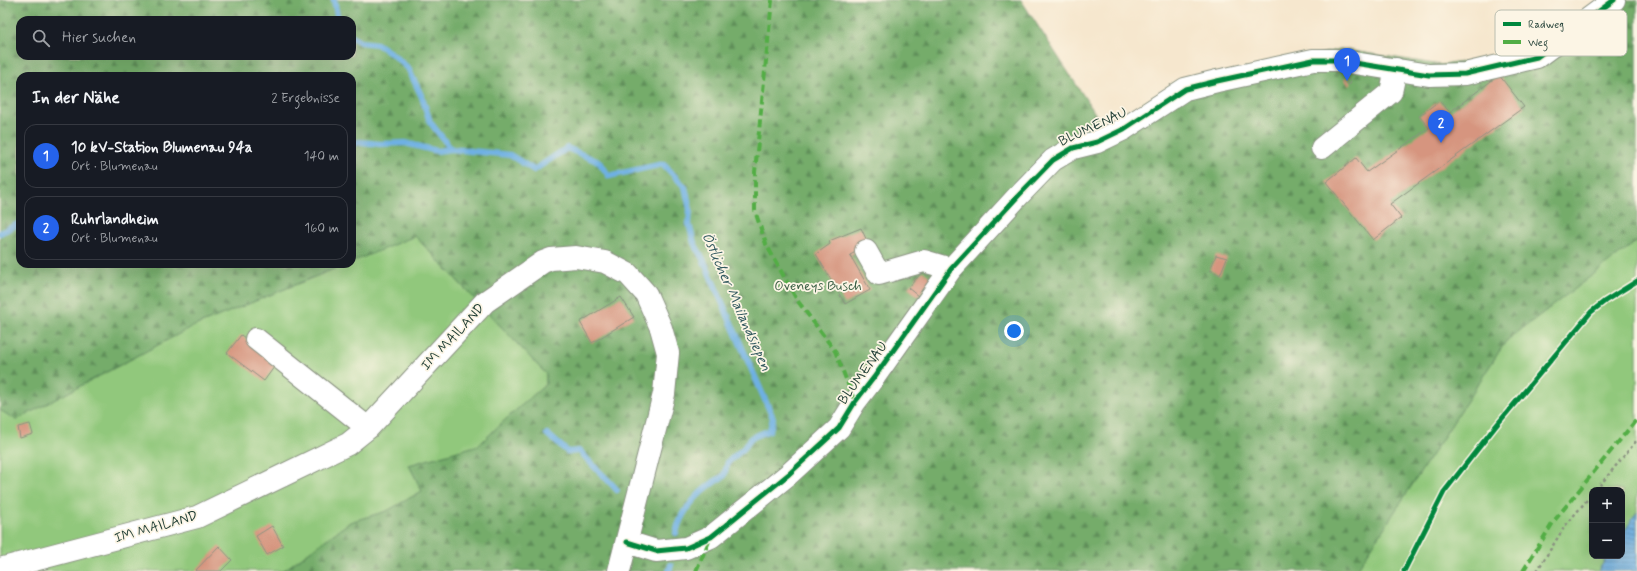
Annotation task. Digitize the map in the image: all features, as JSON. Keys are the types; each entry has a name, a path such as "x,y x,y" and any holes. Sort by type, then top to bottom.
{"street":[{"name":"BLUMENAU","path":"1601,10 1614,0"},
{"name":"BLUMENAU","path":"627,542 656,550 686,548 711,537 789,474 839,428 854,402 876,376 951,269 1053,160 1073,148 1096,142 1124,129 1185,89 1314,60 1336,60 1429,74 1465,74 1537,58 1540,56"},
{"path":"1322,148 1391,92 1396,69"},
{"path":"866,251 879,274 924,261 951,269"},
{"name":"IM MAILAND","path":"0,569 197,517 348,444 368,428 485,302 536,266 551,259 576,257 605,262 628,274 646,294 661,328 668,353 664,394 619,571"},
{"path":"256,339 368,428"}],"path":[{"path":"1598,487 1637,440"},
{"path":"1537,571 1565,526 1589,498"}],"green space":[{"name":"Oveneys Busch","path":"0,0 1021,0 1104,127 1185,89 1340,49 1441,65 1503,56 1627,56 1627,10 1587,10 1600,0 1637,0 1637,241 1506,341 1356,571 283,571 350,522 387,511 422,491 409,465 479,445 546,384 546,374 415,236 356,260 356,72 16,72 16,268 336,268 192,327 16,420 0,410"},
{"path":"415,236 546,374 546,384 479,445 409,465 422,491 387,511 350,522 283,571 0,571 0,410 16,420 192,327 336,268 356,268 356,259"},
{"path":"1637,241 1637,512 1625,530 1625,487 1589,487 1589,559 1606,559 1598,571 1356,571 1506,341"}],"water":[{"path":"1637,512 1637,571 1598,571 1606,559 1625,559 1625,530"}],"building":[{"path":"1499,75 1524,107 1390,204 1401,218 1373,240 1326,182 1356,158 1367,172 1429,128 1419,116 1439,101 1450,112"},
{"path":"1346,77 1351,83 1349,85 1344,79"},
{"path":"861,228 869,245 850,255 870,290 845,304 816,254 830,244 829,241"},
{"path":"1216,255 1227,258 1220,275 1210,270"},
{"path":"923,271 932,279 918,296 908,288"},
{"path":"621,297 634,317 592,343 580,322"},
{"path":"241,335 277,363 264,381 227,353"},
{"path":"30,424 33,434 20,438 18,427"},
{"path":"272,526 283,546 267,555 256,536"},
{"path":"219,546 232,560 221,571 195,571"}],"waterway":[{"path":"334,0 337,16"},
{"path":"356,40 360,42 377,44 392,54 408,68 422,97 430,122 451,149"},
{"name":"Östlicher Mailandsiepen","path":"356,143 405,143 437,151 451,149 510,155 534,170 567,148 599,162 609,176 663,164 685,187 690,209 689,224 694,243 703,259 773,418 770,430 751,438 744,448 728,462 724,476 708,486 688,507 676,533"},
{"name":"Östlicher Mailandsiepen","path":"0,233 16,225"},
{"path":"547,434 568,452 580,451 617,490"},
{"name":"Östlicher Mailandsiepen","path":"669,571 671,565"}],"marked path":[{"path":"772,0 755,172 755,211 766,244 797,300 835,351 855,402"},
{"path":"1523,571 1554,521 1637,419"},
{"path":"696,571 711,537"}],"cycle path":[{"path":"1600,10 1614,0"},
{"path":"627,542 656,551 686,548 711,537 789,474 839,428 855,402 951,269 1053,160 1073,148 1097,142 1124,129 1185,89 1313,60 1336,60 1429,75 1465,74 1538,56"},
{"path":"1404,571 1444,492 1495,427 1591,312 1605,301 1637,281"}],"place":[{"name":"10 kV-Station Blumenau 94a","path":"1347,81"},
{"name":"Ruhrlandheim","path":"1441,143"}]}
